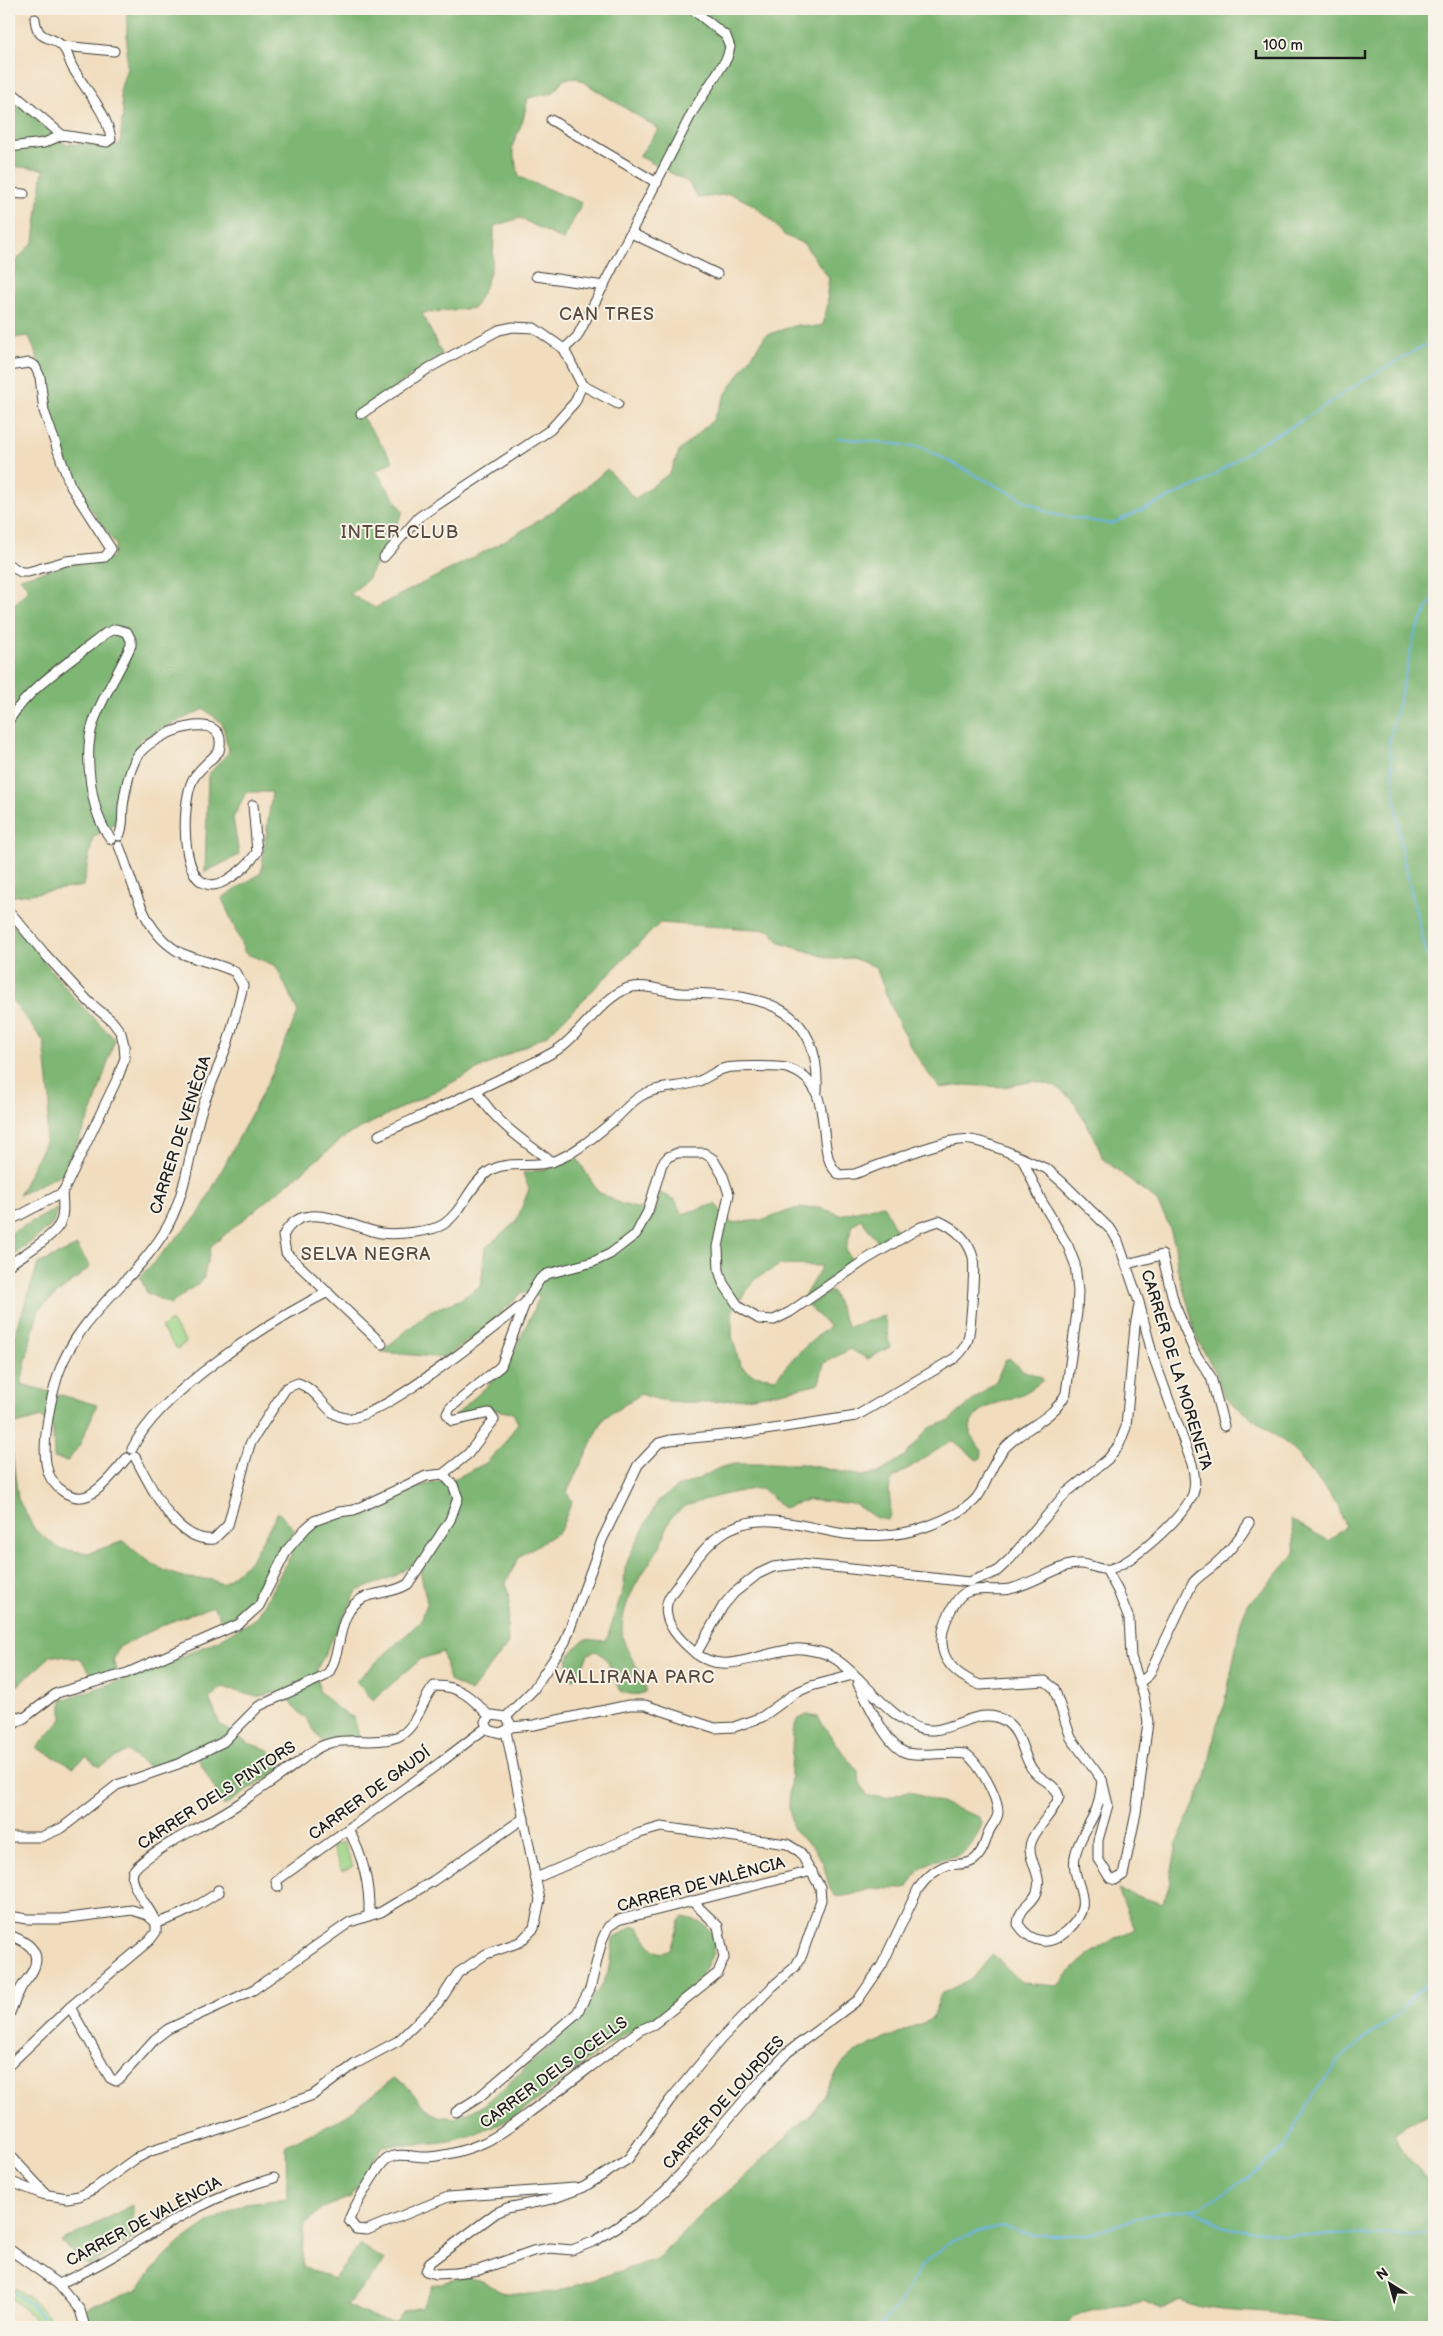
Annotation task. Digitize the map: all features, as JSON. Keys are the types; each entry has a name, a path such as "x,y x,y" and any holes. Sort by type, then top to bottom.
{"street":[{"path":"564,349 577,337 693,112 720,71 729,51 728,39 724,33 692,9"},
{"path":"36,19 37,30 41,35 63,46 114,51"},
{"path":"9,90 62,135 97,142 107,142 111,139 109,127 72,66 63,46"},
{"path":"551,120 657,183"},
{"path":"9,147 44,143 62,135"},
{"path":"9,193 24,194"},
{"path":"631,232 717,274"},
{"path":"536,276 604,286"},
{"path":"361,414 429,368 498,330 513,327 534,328 564,349 582,385 618,404"},
{"path":"9,366 30,363 37,369 41,382 44,411 70,485 111,548 105,557 72,560 28,572 21,572 9,565"},
{"path":"384,557 419,517 550,430 576,402 582,385"},
{"path":"9,720 26,698 106,633 116,629 127,632 131,645 93,721 89,744 90,776 94,799 106,832 115,837 123,824 126,786 136,757 144,748 160,736 185,726 198,725 212,730 216,733 221,745 219,751 194,777 188,798 187,849 191,869 198,880 213,885 224,882 248,864 256,852 253,804"},
{"name":"CARRER DE VENÈCIA","path":"115,837 112,844 119,846 135,894 159,935 170,946 183,954 235,972 243,986 227,1044 203,1106 187,1163 182,1191 164,1233 147,1255 82,1328 64,1358 56,1382 46,1451 47,1468 53,1482 72,1497 82,1497 90,1494 103,1484 131,1455 143,1429 188,1384 292,1310 328,1292"},
{"path":"9,911 89,1002 112,1021 121,1033 125,1058 78,1164 62,1193 9,1221"},
{"path":"379,1135 477,1092 556,1051 618,994 631,988 645,987 678,993 709,992 734,996 763,1002 790,1014 812,1047 816,1062 817,1091"},
{"path":"382,1344 286,1253 283,1236 292,1224 313,1215 327,1216 382,1233 430,1230 438,1227 450,1218 478,1182 493,1168 502,1166 533,1166 552,1162 568,1155 584,1144 638,1097 653,1090 700,1081 726,1068 785,1067 804,1077 817,1091"},
{"name":"CARRER DE LA MORENETA","path":"817,1091 831,1166 840,1175 854,1174 935,1146 963,1139 993,1146 1048,1170 1080,1198 1112,1231 1127,1264 1152,1353 1196,1480 1190,1500 1160,1536 1116,1566 1106,1569"},
{"path":"477,1092 499,1122 552,1162"},
{"path":"9,1727 57,1693 127,1673 240,1624 259,1606 287,1550 305,1528 314,1521 339,1512 354,1510 426,1476 443,1474 468,1454 494,1420 489,1413 452,1421 447,1414 450,1408 502,1366 526,1301 540,1279 547,1274 593,1262 610,1254 636,1234 648,1211 662,1164 668,1157 677,1153 704,1153 713,1159 724,1176 729,1194 718,1247 719,1270 723,1283 739,1307 759,1319 774,1320 790,1312 865,1260 930,1224 939,1222 954,1229 962,1237 973,1258 968,1338 964,1349 955,1358 856,1416 746,1433 670,1440 659,1443 638,1465 602,1540 565,1642 533,1690 506,1717"},
{"path":"1022,1158 1041,1200 1068,1246 1077,1276 1076,1321 1066,1393 1061,1404 1004,1449 979,1496 965,1507 924,1528 900,1533 847,1534 770,1519 751,1521 738,1525 721,1534 709,1544 668,1599 665,1607 673,1630 696,1654 716,1663 734,1663 796,1648 824,1653 844,1664 890,1710 918,1728 935,1730 976,1717 996,1717 1002,1719 1014,1730 1034,1773 1052,1785 1057,1790 1058,1797 1056,1804 1033,1837 1030,1848 1036,1869 1038,1889 1037,1894 1019,1913 1018,1924 1033,1938 1046,1942 1054,1939 1063,1934 1078,1919 1082,1909 1082,1897 1075,1869 1075,1857 1097,1808 1102,1780"},
{"path":"9,1265 56,1230 61,1222 62,1193"},
{"path":"1127,1264 1162,1255 1174,1304 1191,1345 1211,1377 1224,1426"},
{"path":"131,1455 176,1524 193,1536 214,1540 228,1525 250,1444 286,1388 298,1383 310,1387 333,1414 347,1419 364,1415 398,1396 460,1355 526,1301"},
{"path":"696,1654 724,1606 734,1593 758,1574 773,1567 798,1564 833,1567 966,1587 1008,1590 1028,1584 1076,1564 1089,1564 1106,1569 1118,1591 1129,1619 1131,1657 1144,1696 1148,1722 1136,1813 1123,1875 1115,1880 1110,1878 1098,1859 1098,1840 1108,1805 1102,1780 1071,1738 1057,1692 1045,1681 980,1685 963,1676 944,1655 940,1643 942,1630 957,1600 966,1587 996,1572 1010,1559 1066,1493 1108,1459 1119,1445 1126,1427 1139,1302"},
{"path":"9,1837 41,1837 62,1828 117,1785 178,1764 222,1742 259,1706 330,1672 346,1617 353,1608 361,1599 371,1595 398,1591 408,1584 450,1520 458,1498 453,1485 443,1474"},
{"path":"1139,1684 1149,1674 1196,1578 1214,1566 1236,1543 1249,1523"},
{"path":"9,2182 47,2195 67,2198 79,2196 95,2188 135,2159 151,2151 197,2137 313,2095 355,2064 398,2042 440,2001 458,1973 486,1954 520,1942 534,1928 540,1900 508,1729 510,1723 506,1717 489,1716 485,1722 486,1727 492,1732 500,1733 508,1729 534,1726 629,1705 645,1705 715,1728 734,1727 762,1717 795,1693 811,1686 853,1675"},
{"name":"CARRER DE LOURDES","path":"584,2187 552,2199 507,2208 496,2213 430,2262 426,2271 436,2274 480,2270 533,2251 550,2248 572,2250 595,2241 639,2213 676,2179 788,2052 858,2000 882,1965 918,1889 926,1878 948,1866 974,1861 982,1851 998,1814 994,1796 979,1768 966,1754 906,1753 896,1747 888,1737 853,1675"},
{"name":"CARRER DELS PINTORS","path":"156,1923 153,1913 132,1880 133,1872 141,1863 170,1843 248,1798 322,1746 340,1741 382,1740 397,1737 410,1726 426,1695 434,1686 448,1685 465,1692 489,1716"},
{"path":"9,1715 24,1718"},
{"name":"CARRER DE GAUDÍ","path":"278,1887 276,1881 486,1727"},
{"path":"70,2008 110,2078 116,2081 123,2076 155,2039 168,2029 253,1990 350,1922 381,1912 433,1881 524,1818"},
{"path":"536,1878 640,1833 661,1827 787,1844 800,1852 820,1887 821,1900 802,1955 795,1967 721,2039 670,2100 628,2159 584,2187"},
{"path":"348,1829 363,1864 370,1892 369,1915"},
{"name":"CARRER DE VALÈNCIA","path":"456,2112 478,2098 578,2014 590,1989 602,1940 608,1927 618,1920 812,1871"},
{"path":"156,1923 173,1918 191,1909 219,1892 218,1890"},
{"name":"CARRER DELS OCELLS","path":"584,2187 448,2197 368,2230 356,2229 349,2220 352,2211 362,2198 379,2166 388,2158 399,2155 428,2157 475,2146 486,2141 520,2120 640,2030 654,2024 718,1973 724,1958 718,1926 692,1902"},
{"path":"9,1916 27,1919 61,1919 132,1910 147,1915 156,1923 156,1932 150,1940 70,2008 9,2064"},
{"path":"9,1935 27,1943 35,1950 36,1959 33,1970 20,1989 9,2015"},
{"path":"9,2154 47,2195"},
{"name":"CARRER DE VALÈNCIA","path":"58,2284 89,2271 201,2205 235,2190 274,2178"},
{"path":"9,2249 58,2284 80,2310 85,2327"}],"green space":[{"path":"127,9 1434,9 1434,2112 1407,2125 1394,2135 1402,2151 1434,2186 1434,2327 1355,2325 1266,2313 1201,2307 1180,2300 1162,2309 1143,2301 1090,2310 1072,2319 1066,2327 71,2327 90,2305 138,2290 153,2269 180,2243 210,2222 245,2203 287,2199 286,2145 339,2120 394,2078 406,2085 426,2108 438,2116 454,2118 484,2105 569,2029 604,1982 611,1963 613,1939 631,1927 637,1926 655,1950 664,1952 671,1950 683,1917 698,1921 710,1930 713,1935 714,1948 709,1962 695,1984 673,2005 608,2045 538,2100 504,2121 472,2135 451,2141 382,2146 351,2197 322,2208 303,2228 302,2266 333,2279 360,2245 385,2261 347,2305 376,2319 396,2322 404,2311 422,2307 433,2285 465,2277 482,2281 505,2293 555,2292 657,2259 709,2207 736,2185 812,2114 842,2064 853,2054 932,2019 941,1994 974,1977 993,1954 1022,1983 1058,1986 1075,1967 1093,1952 1135,1929 1118,1890 1163,1904 1169,1886 1177,1844 1206,1777 1217,1724 1225,1704 1241,1621 1248,1604 1270,1583 1295,1553 1290,1519 1329,1541 1345,1526 1338,1505 1291,1447 1224,1397 1217,1375 1195,1335 1177,1267 1175,1245 1168,1223 1156,1200 1103,1159 1096,1140 1072,1099 1055,1086 1033,1081 1005,1087 963,1085 940,1088 919,1060 902,1030 876,967 853,958 833,959 780,943 770,930 660,923 549,1034 347,1135 211,1246 203,1280 170,1304 147,1293 140,1277 199,1214 271,1076 298,1012 276,966 245,953 222,898 261,873 272,792 246,792 233,818 239,855 205,872 208,775 229,752 222,723 204,709 140,739 114,825 93,837 83,886 9,897 9,610 29,589 20,578 71,564 112,558 116,545 73,483 49,410 42,370 29,336 9,338 9,284 13,264 34,241 43,169 9,166 9,96 65,144 120,145 123,112 120,91 127,68","holes":["577,78 659,129 639,156 688,182 698,198 731,194 752,204 770,219 784,235 804,244 829,278 828,304 823,325 814,327 797,325 766,335 727,392 713,420 680,450 670,473 635,499 607,469 554,511 525,529 496,546 375,608 350,594 366,581 403,512 376,471 393,461 359,413 442,354 422,313 474,308 485,287 491,269 494,226 520,218 563,240 582,203 519,177 512,147 523,120 528,98 553,93 564,79"]},
{"path":"9,919 73,997 115,1039 93,1109 63,1173 19,1195 45,1142 50,1100 44,1042 9,996"},
{"path":"577,1158 598,1192 621,1204 655,1213 660,1193 675,1200 682,1214 715,1204 731,1223 764,1220 794,1209 819,1207 840,1215 883,1205 898,1234 880,1245 861,1219 852,1225 846,1250 853,1263 802,1300 822,1266 780,1265 755,1279 732,1312 732,1336 740,1365 753,1375 776,1378 796,1355 829,1326 807,1305 832,1291 848,1327 884,1316 890,1347 868,1359 850,1349 824,1363 819,1383 800,1388 754,1397 704,1402 680,1402 641,1394 604,1418 567,1492 572,1501 560,1531 520,1556 506,1582 510,1603 507,1624 508,1644 471,1692 449,1680 443,1652 421,1659 373,1700 356,1681 421,1621 427,1603 418,1560 397,1575 357,1591 317,1669 319,1691 338,1709 354,1718 359,1736 322,1742 308,1721 280,1692 256,1697 223,1687 209,1698 220,1725 248,1743 269,1750 283,1767 224,1806 198,1758 190,1753 151,1769 127,1751 99,1767 86,1756 73,1767 37,1748 62,1719 62,1700 149,1671 219,1640 257,1618 295,1547 316,1526 333,1518 361,1512 420,1486 456,1478 486,1463 503,1445 518,1423 513,1413 481,1408 455,1415 506,1369 540,1296 523,1292 487,1326 445,1358 381,1352 430,1311 459,1300 481,1286 485,1248 516,1222 529,1189 523,1173 553,1168"},
{"path":"58,1208 52,1225 9,1259 9,1234"},
{"path":"77,1246 90,1267 39,1309 21,1384 97,1405 80,1444 68,1461 54,1458 53,1429 41,1417 9,1426 9,1353 38,1264"},
{"path":"171,1321 186,1342 177,1349 161,1328"},
{"path":"1009,1358 1022,1370 1041,1377 1043,1380 1024,1393 986,1408 974,1418 970,1434 982,1451 981,1458 977,1460 954,1441 893,1478 889,1488 890,1515 888,1520 876,1518 856,1505 847,1503 807,1500 783,1508 764,1490 760,1489 746,1490 711,1498 681,1509 669,1522 660,1546 631,1594 624,1615 622,1627 625,1644 641,1674 646,1691 630,1694 620,1691 605,1658 596,1651 588,1654 581,1672 574,1679 570,1678 567,1667 572,1652 576,1647 585,1639 605,1641 608,1636 624,1586 625,1569 630,1555 658,1501 678,1487 719,1468 734,1464 802,1464 862,1476 879,1473 906,1455 929,1428 949,1421 996,1381 1005,1360"},
{"path":"9,1426 18,1499 35,1530 60,1549 89,1553 124,1541 137,1553 167,1572 189,1578 212,1580 222,1584 251,1560 278,1512 295,1530 280,1554 252,1610 236,1621 224,1624 213,1606 167,1623 119,1647 113,1661 117,1671 94,1677 80,1659 52,1655 16,1687 9,1680"},
{"path":"807,1715 818,1717 836,1744 858,1771 860,1783 868,1796 887,1798 908,1791 979,1817 982,1822 981,1827 969,1847 959,1855 924,1866 916,1874 908,1887 899,1889 871,1889 849,1895 835,1896 830,1889 823,1863 814,1849 793,1830 789,1807 793,1732 797,1720"},
{"path":"343,1842 353,1866 342,1871 332,1847"},
{"path":"133,2205 132,2239 88,2266 61,2242"},
{"path":"9,2285 36,2303 58,2327 40,2327 30,2314 9,2297"}],"waterway":[{"path":"839,438 921,447 1051,514 1111,524 1204,482 1262,442 1298,423 1367,378 1434,340"},
{"path":"1434,595 1415,634 1389,742 1402,854 1434,986"},
{"path":"879,2327 895,2310 920,2268 952,2240 1001,2226 1033,2235 1086,2235 1149,2215 1200,2207 1247,2179 1283,2149 1313,2095 1343,2056 1393,2018 1434,1975"},
{"path":"1192,2209 1228,2228 1291,2235 1434,2234"},
{"path":"9,2289 32,2305 51,2327"}],"district":[{"name":"CAN TRES","path":"607,314"},
{"name":"INTER CLUB","path":"400,532"},
{"name":"SELVA NEGRA","path":"366,1254"},
{"name":"VALLIRANA PARC","path":"635,1677"}]}
